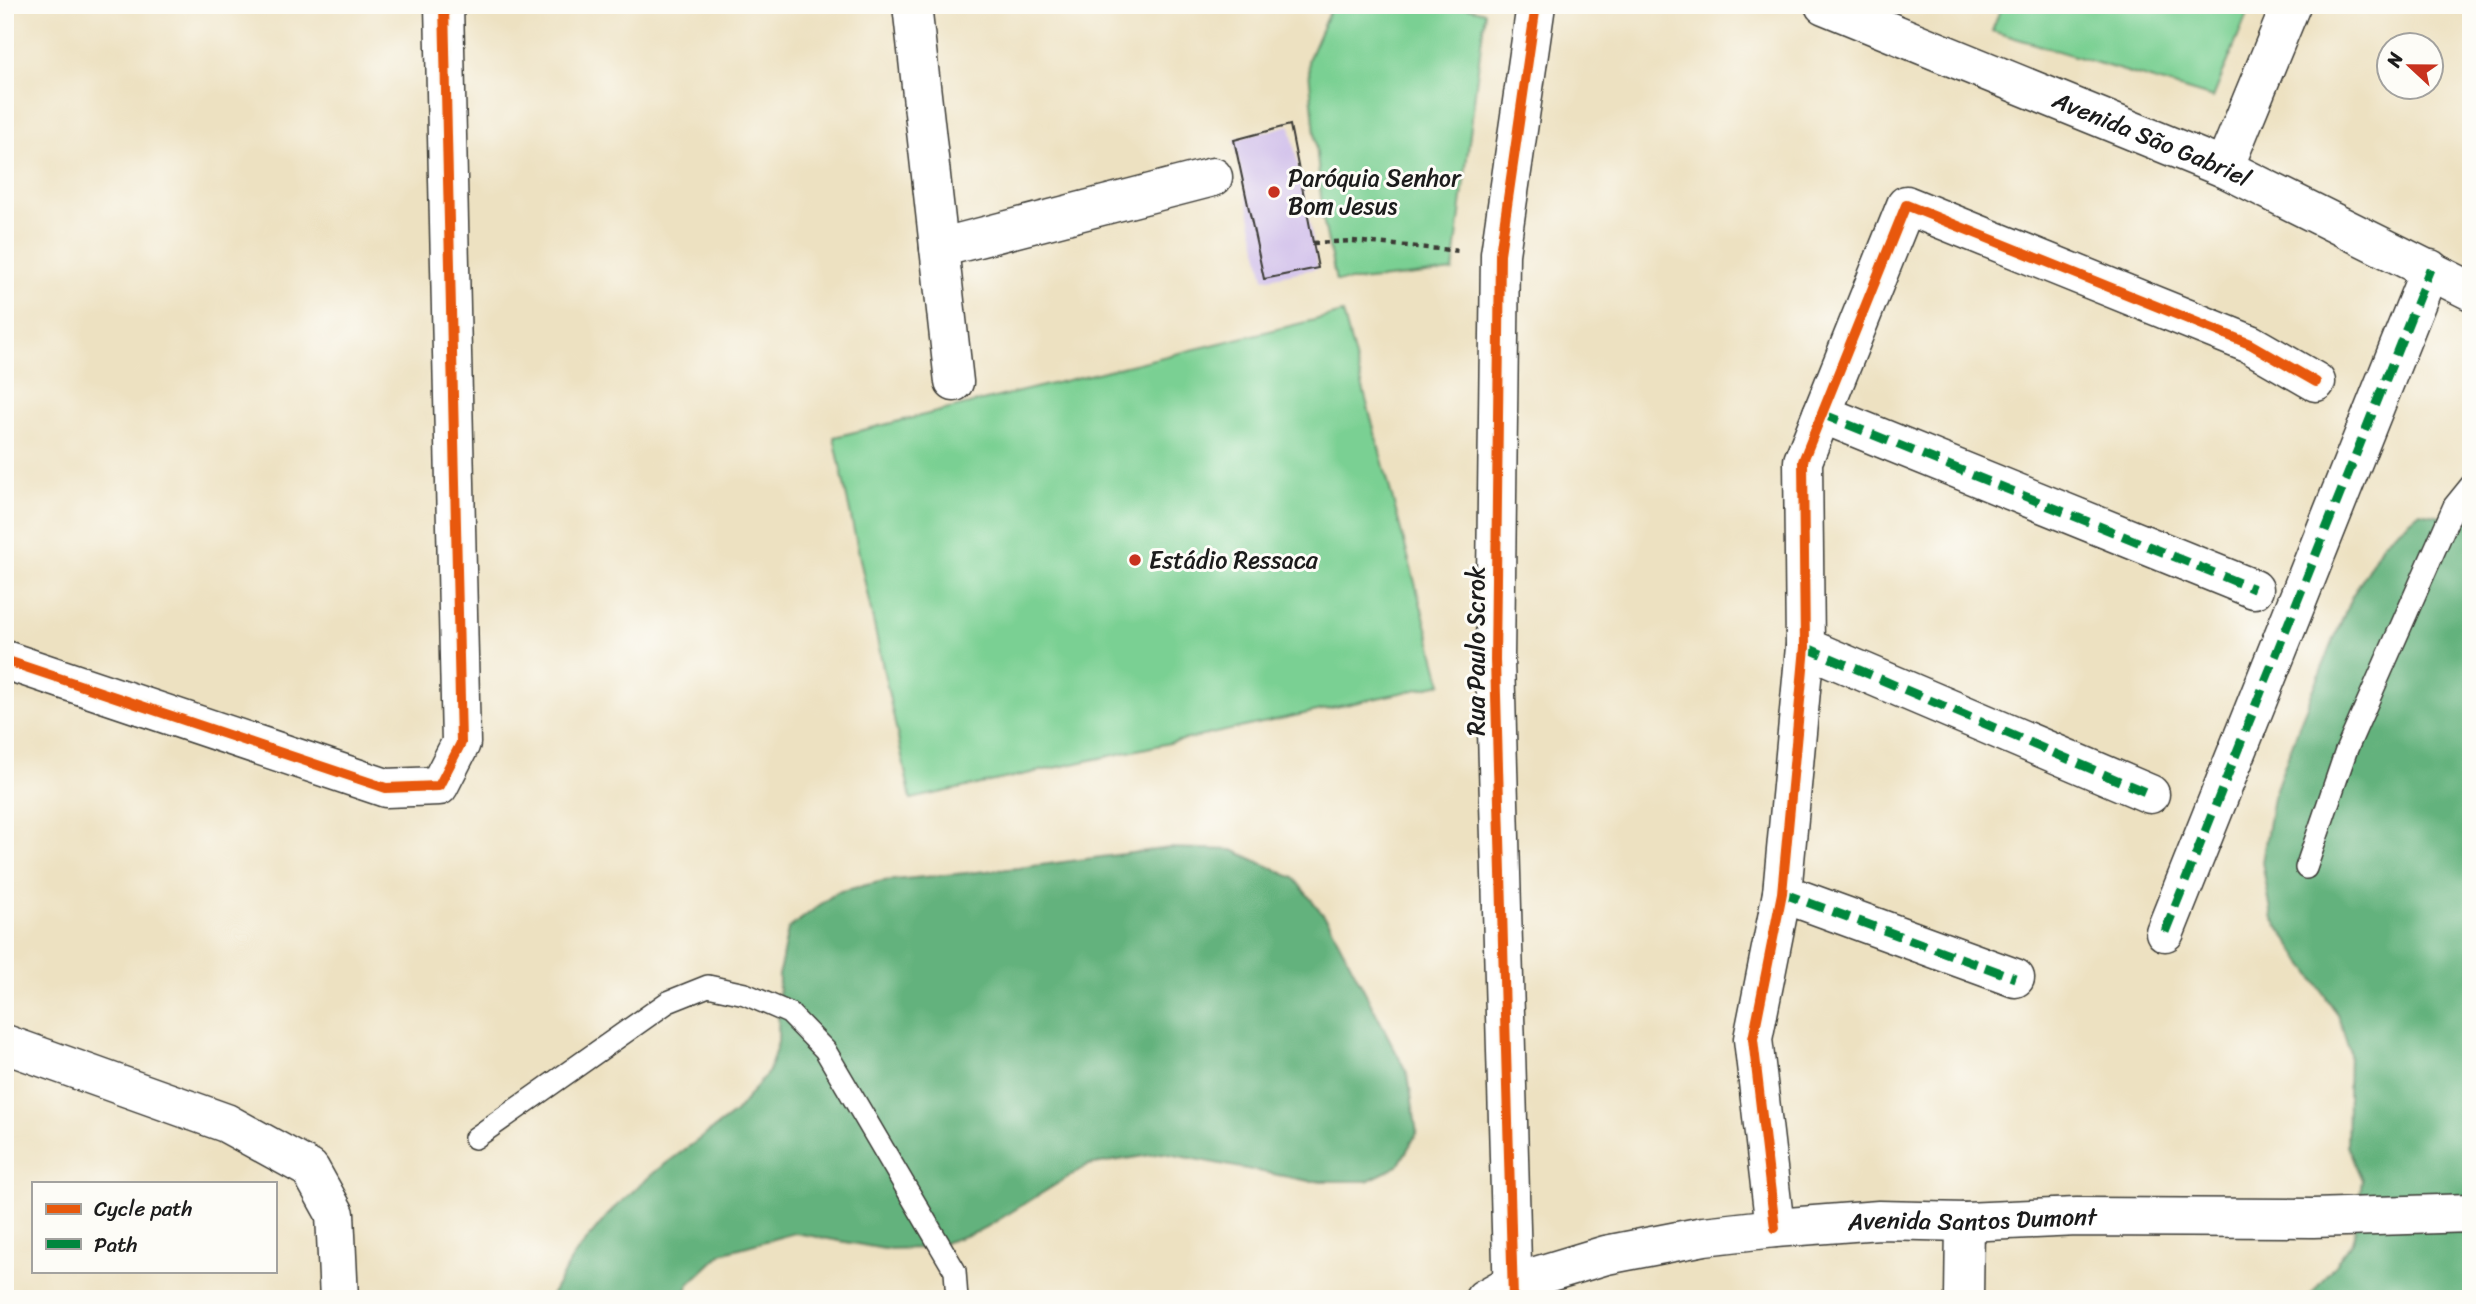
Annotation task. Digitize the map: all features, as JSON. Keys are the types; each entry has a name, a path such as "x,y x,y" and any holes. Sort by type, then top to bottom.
{"street":[{"path":"5,660 386,788 439,786 461,744 444,5"},
{"path":"912,5 954,382"},
{"name":"Rua Paulo Scrok","path":"1503,1294 1495,660 1500,254 1536,5"},
{"name":"Avenida São Gabriel","path":"1824,5 2224,168 2471,291"},
{"path":"2224,168 2291,5"},
{"path":"939,248 1213,177"},
{"path":"1775,1228 1753,1039 1782,893 1805,647 1803,461 1906,205 2250,344 2316,382"},
{"path":"2165,932 2430,269"},
{"path":"1822,414 2254,589"},
{"path":"1805,647 2150,794"},
{"path":"1782,893 2015,978"},
{"path":"5,1044 226,1123 310,1169 335,1214 339,1299"},
{"name":"Avenida Santos Dumont","path":"1503,1294 1606,1255 1704,1236 1775,1228 1878,1220 1965,1222 2077,1217 2313,1218 2471,1213"},
{"path":"1964,1299 1965,1222"}],"lane":[{"path":"2306,868 2346,751 2454,506 2471,485"},
{"path":"475,1138 668,1002 709,986 745,994 789,1013 825,1050 955,1271 957,1299"}],"path":[{"path":"1313,243 1352,241 1500,254"}],"green space":[{"path":"1332,5 1456,5 1485,12 1453,271 1336,281 1323,218 1308,60"},
{"path":"2002,5 2251,5 2213,98 1992,31"},
{"name":"Estádio Ressaca","path":"1343,313 1442,684 911,799 834,437"},
{"path":"2420,512 2471,521 2471,1299 2308,1299 2353,1241 2362,1180 2347,1146 2349,1050 2338,1015 2272,917 2262,862 2273,797 2351,598 2383,543"},
{"path":"1169,848 1233,850 1294,878 1329,922 1408,1075 1417,1133 1398,1166 1367,1181 1309,1181 1163,1153 1088,1165 980,1231 928,1248 884,1249 795,1233 722,1253 689,1284 682,1299 549,1299 573,1257 612,1210 657,1170 735,1113 769,1071 778,1042 779,973 788,929 837,892 883,881 1018,868"}],"building":[{"name":"Paróquia Senhor Bom Jesus","path":"1290,125 1318,268 1264,279 1234,140"}],"marked path":[{"path":"2165,932 2430,269"},
{"path":"1822,414 2254,589"},
{"path":"1805,647 2150,794"},
{"path":"1782,893 2015,978"}],"cycle path":[{"path":"5,660 386,788 439,786 461,743 444,5"},
{"path":"1513,1299 1495,660 1500,254 1536,5"},
{"path":"1775,1228 1753,1039 1782,893 1805,647 1803,461 1906,205 2250,344 2316,382"}],"place":[{"name":"Paróquia Senhor Bom Jesus","path":"1274,192"},
{"name":"Estádio Ressaca","path":"1135,560"}]}
